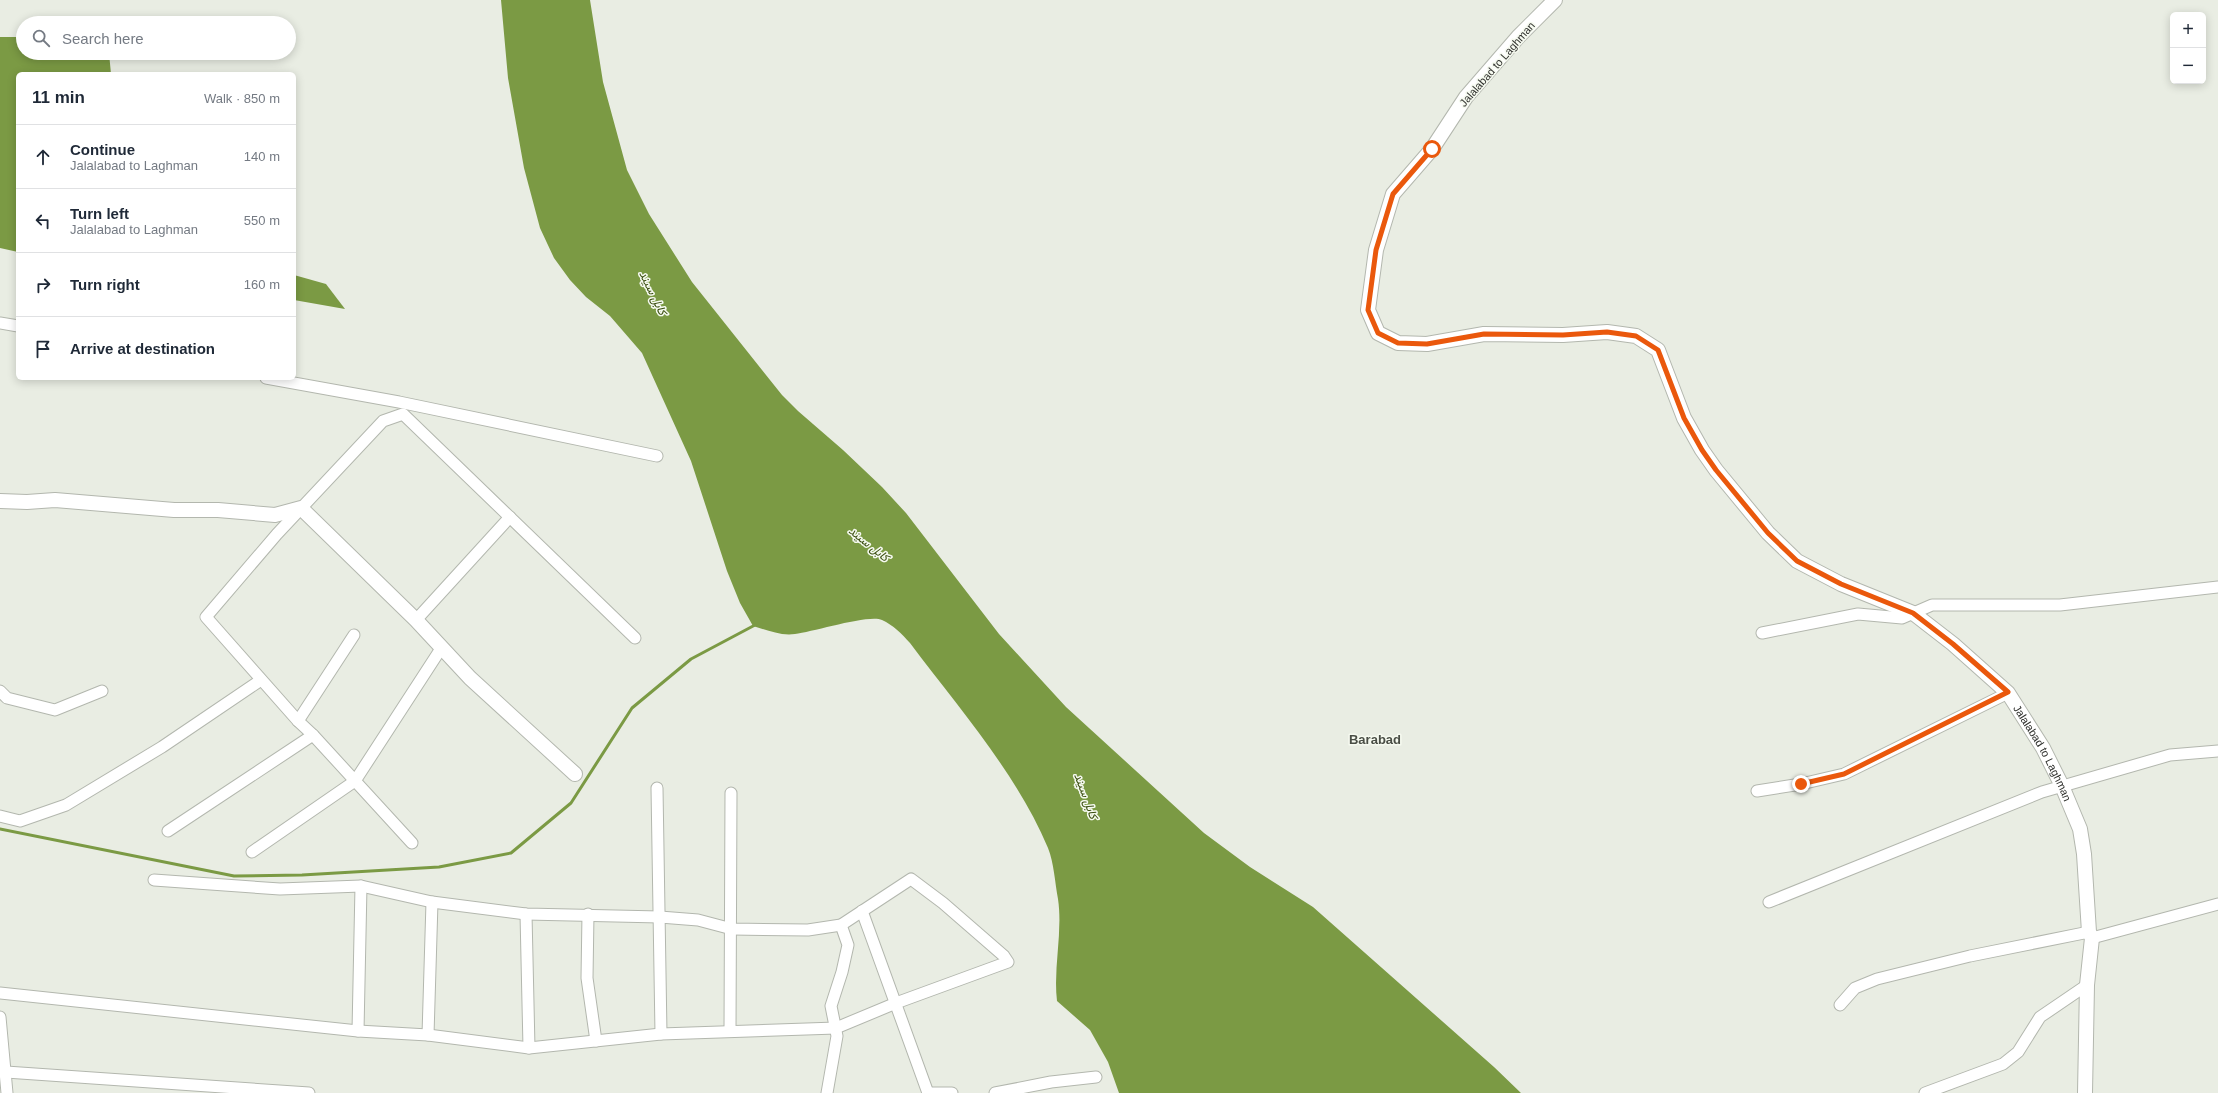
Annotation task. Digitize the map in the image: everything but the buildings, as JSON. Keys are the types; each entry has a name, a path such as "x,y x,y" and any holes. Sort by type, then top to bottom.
{"street":[{"name":"Jalalabad to Laghman","path":"1555,0 1518,37 1466,97 1432,149 1393,194 1376,250 1368,310 1378,333 1398,343 1427,344 1484,334 1563,335 1607,332 1636,336 1658,350 1684,418 1702,450 1716,470 1768,533 1797,561 1841,584 1913,613 1953,644 2008,692 2043,748 2062,786 2083,841 2090,935 2086,1093"},
{"path":"0,323 16,326"},
{"path":"277,380 399,402 657,456"},
{"path":"412,843 313,735 298,721 206,617 301,508 383,421 403,414 635,638"},
{"path":"0,501 27,502 55,500 174,510 218,510 275,515 301,508"},
{"path":"301,508 416,620 470,678 575,774"},
{"path":"416,620 510,517"},
{"path":"1762,633 1858,614 1902,618 1932,605 2060,605 2218,587"},
{"path":"298,721 354,635"},
{"path":"252,852 355,781 442,647"},
{"path":"0,816 20,822 66,805 162,747 261,680"},
{"path":"0,691 7,698 55,710 102,691"},
{"path":"1757,791 1801,784 1844,774 2008,692"},
{"path":"168,831 313,735"},
{"path":"1769,902 2042,792 2170,755 2218,751"},
{"path":"657,788 661,1034"},
{"path":"730,1030 732,929 731,793"},
{"path":"0,993 358,1031 428,1035 529,1048 661,1034 730,1030 836,1028 896,1003 1008,962 1004,956 943,903 911,879 841,925 808,930 732,929 698,920 660,917 588,914 526,914 432,902 361,886 280,889 154,880"},
{"path":"358,1031 361,886"},
{"path":"428,1035 432,902"},
{"path":"1840,1005 1855,988 1877,979 1970,956 2090,935 2218,904"},
{"path":"862,911 929,1093 952,1093"},
{"path":"526,914 529,1048"},
{"path":"588,914 587,978 596,1041"},
{"path":"827,1093 835,1049 836,1028 831,1006 842,972 848,945 841,925"},
{"path":"1925,1093 2003,1064 2012,1059 2040,1017 2088,985"},
{"path":"0,1017 7,1093"},
{"path":"6,1072 309,1093"},
{"path":"995,1093 1050,1082 1096,1077"}],"water":[{"name":"کابل سيند","path":"501,0 590,0 603,82 627,170 649,214 692,282 782,395 882,487 906,513 999,634 1066,707 1204,833 1250,867 1313,907 1494,1067 1521,1093 1119,1093 1108,1062 1090,1030 1057,1001 1056,976 1059,912 1053,867 1048,848 1020,794 1003,767 967,716 910,643 890,624 882,620 875,619 854,621 795,634 784,634 753,626 740,603 727,571 691,461 642,353 610,316 586,297 570,280 554,258 540,228 524,168 508,78"},
{"path":"0,37 16,37 16,60 110,60 111,72 16,72 16,252 0,248"},
{"path":"296,276 326,284 345,309 296,300"}],"waterway":[{"path":"0,829 234,876 302,875 439,867 511,853 571,803 632,708 691,659 755,625"}],"district":[{"name":"Barabad","path":"1375,739"}],"route":[{"path":"1432,149 1393,194 1376,250 1368,310 1378,333 1398,343 1427,344 1484,334 1563,335 1607,332 1636,336 1658,350 1670,376 1684,418 1702,450 1716,470 1755,515 1768,533 1797,561 1841,584 1913,613 1953,644 2008,692 1844,774 1801,784"}]}
